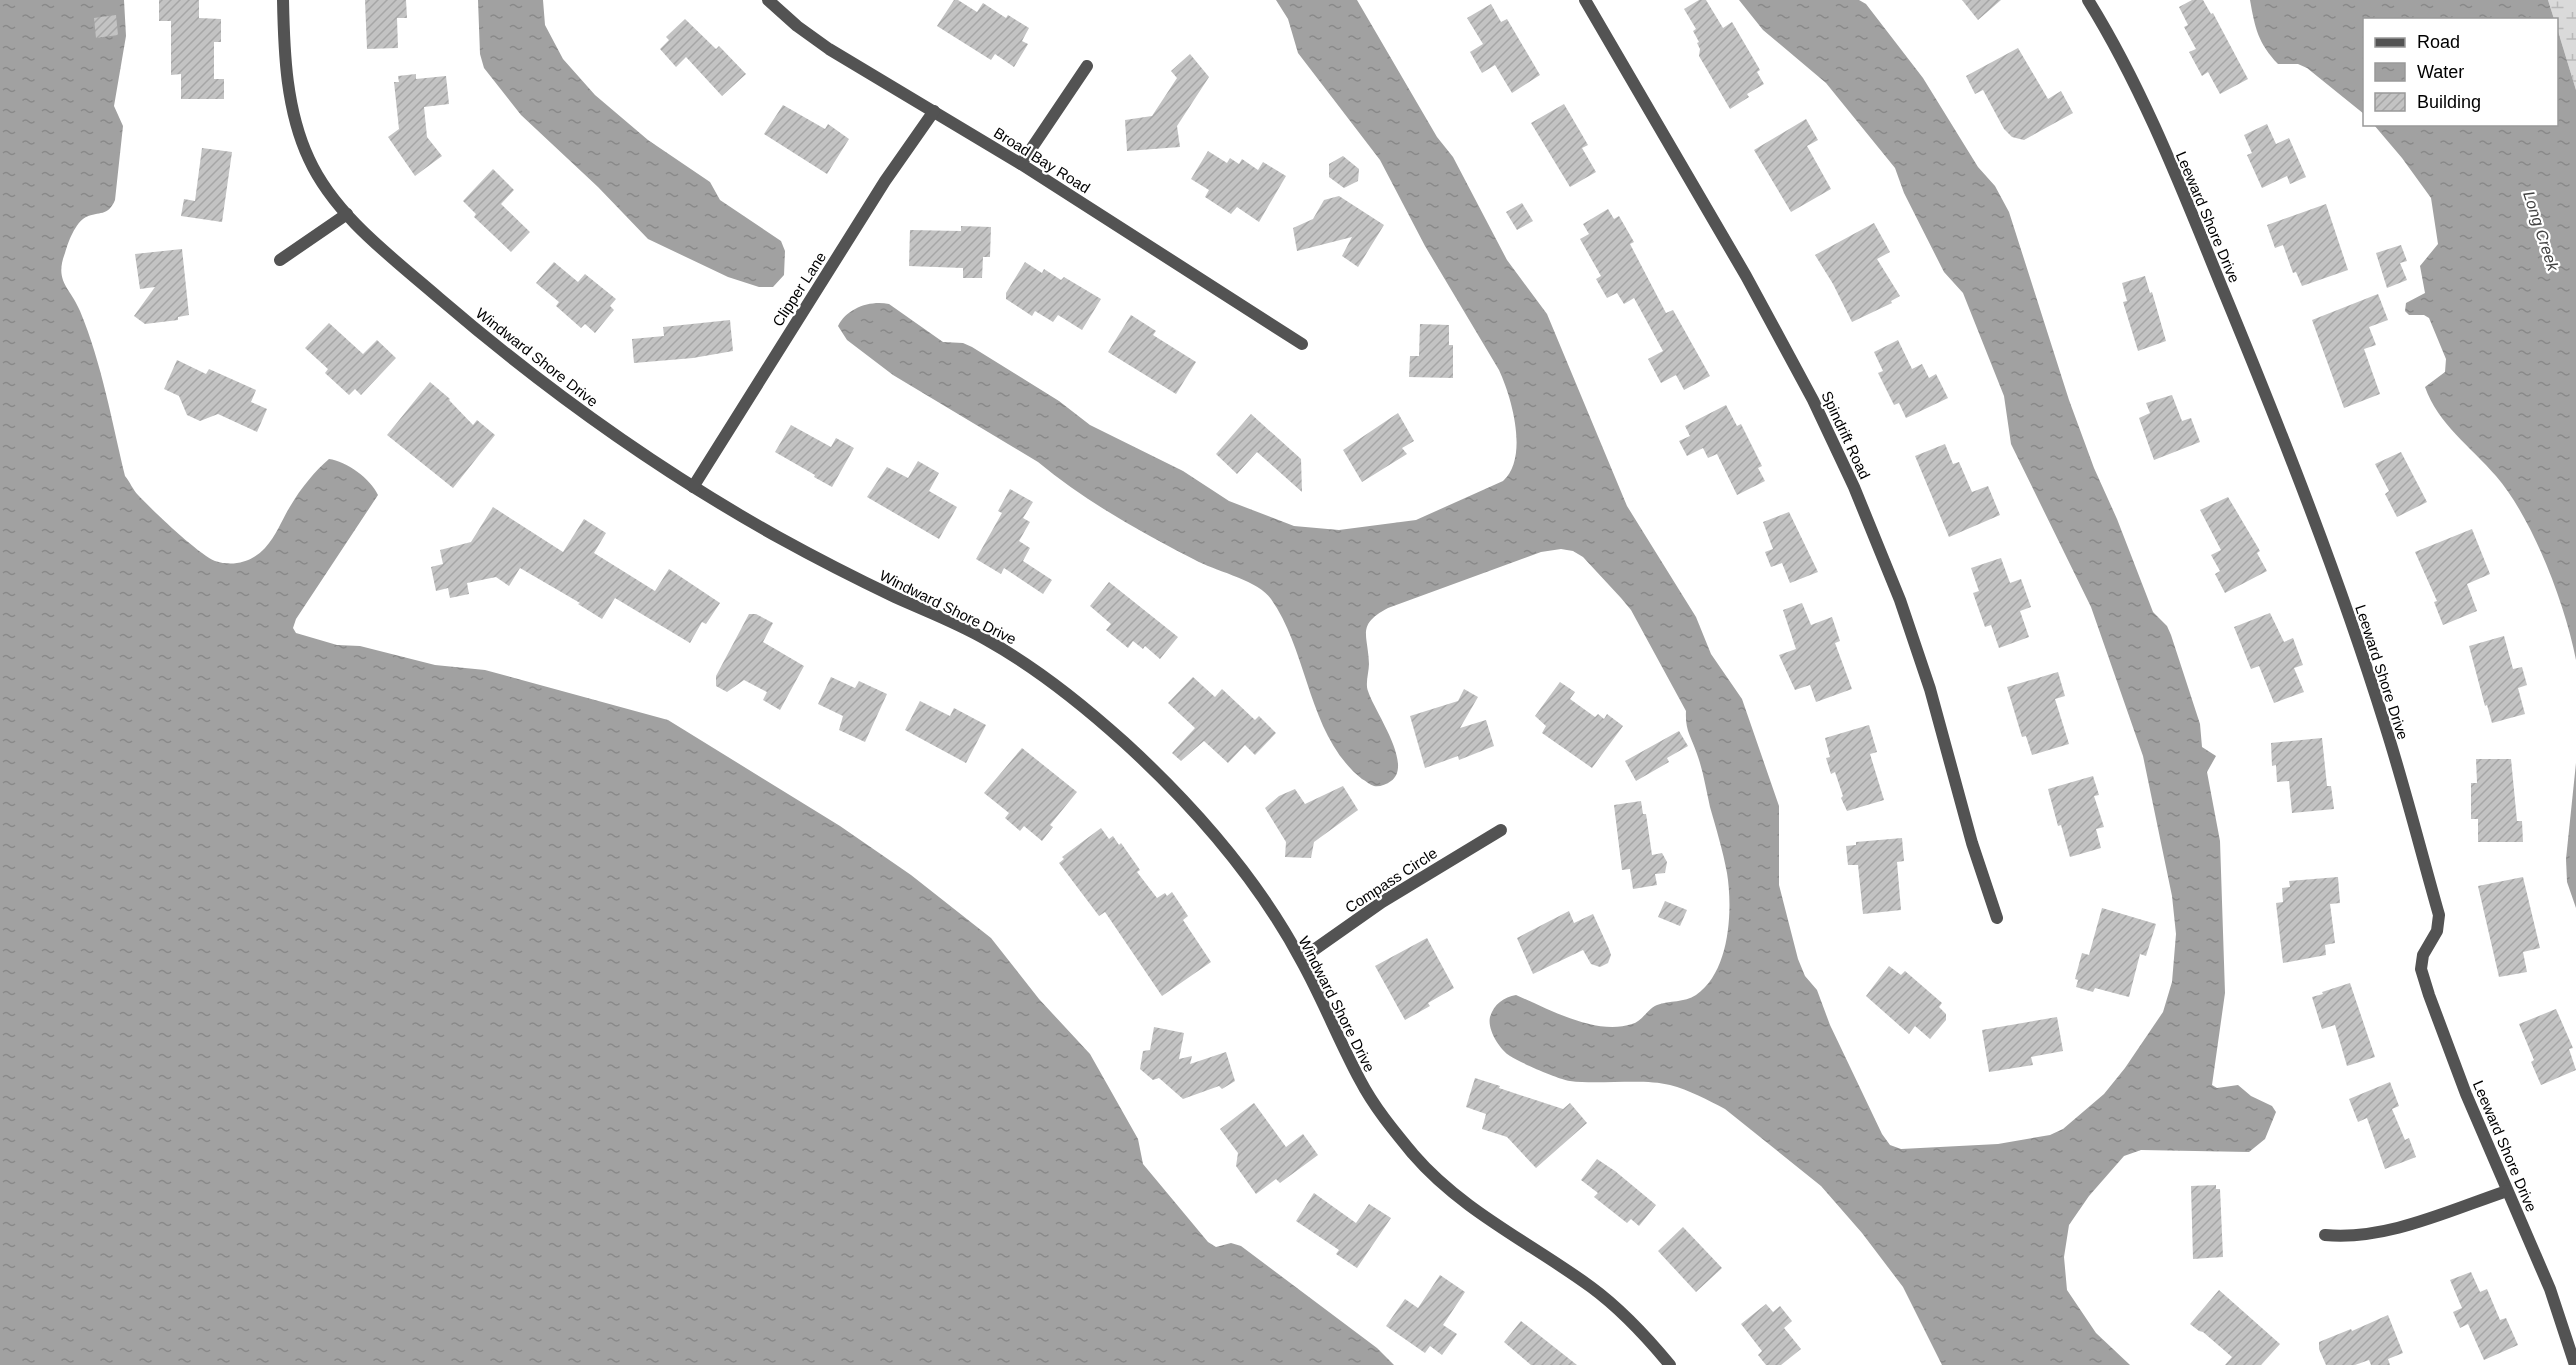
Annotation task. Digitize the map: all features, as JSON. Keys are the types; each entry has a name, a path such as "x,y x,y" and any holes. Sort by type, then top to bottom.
{"street":[{"name":"Windward Shore Drive","path":"283,0 285,60 299,135 310,163 326,189 347,214 384,250 548,388 693,487 778,537 865,583 983,638 1035,669 1076,700 1134,752 1219,838 1248,878 1300,959 1362,1085 1388,1124 1418,1160 1452,1192 1599,1293 1625,1315 1670,1365"},
{"name":"Broad Bay Road","path":"768,0 797,26 830,49 1021,164 1302,344"},
{"name":"Spindrift Road","path":"1585,0 1746,276 1813,400 1854,487 1900,600 1930,688 1972,843 1997,918"},
{"name":"Leeward Shore Drive","path":"2088,0 2133,82 2189,208 2268,400 2329,561 2385,724 2439,915 2437,931 2423,955 2421,969 2466,1094 2550,1289 2575,1365"},
{"path":"1021,164 1088,66"},
{"name":"Clipper Lane","path":"693,487 885,181 934,111"},
{"path":"280,260 347,214"},
{"name":"Compass Circle","path":"1300,959 1382,902 1501,830"},
{"path":"2325,1235 2348,1237 2375,1235 2507,1191"}],"green space":[{"path":"2548,0 2576,0 2576,90 2558,31 2558,18 2554,18"}],"water":[{"path":"0,0 124,0 126,36 114,106 123,126 115,200 106,211 86,217 78,224 68,244 61,271 62,278 88,331 106,393 125,476 136,493 154,511 207,557 222,563 242,562 254,557 265,548 299,492 329,459 343,463 357,472 370,483 378,495 296,619 293,628 296,633 337,645 360,646 435,665 485,670 668,720 840,826 911,875 991,938 1039,999 1090,1054 1138,1139 1143,1164 1208,1242 1216,1247 1231,1243 1241,1246 1377,1348 1394,1365 0,1365"},
{"path":"478,0 543,0 545,25 563,59 595,95 648,140 710,182 720,200 781,241 785,251 784,275 773,287 759,287 728,277 648,239 598,187 521,115 484,68 480,54"},
{"path":"1276,0 1357,0 1437,137 1453,157 1507,260 1547,314 1627,506 1696,617 1711,654 1742,699 1779,806 1779,885 1798,959 1805,976 1817,990 1830,1025 1882,1134 1890,1145 1901,1149 1998,1144 2050,1135 2063,1129 2104,1094 2125,1068 2163,1012 2172,982 2176,934 2172,896 2143,756 2091,607 2011,444 2004,396 1963,293 1944,272 1904,193 1895,168 1826,83 1763,30 1739,0 1859,0 1866,4 1923,78 1978,167 1995,186 2009,212 2069,400 2094,468 2117,519 2153,612 2167,626 2171,635 2200,724 2202,747 2216,756 2207,772 2220,841 2225,993 2212,1085 2217,1088 2238,1085 2251,1096 2272,1106 2276,1112 2265,1139 2249,1152 2141,1150 2124,1156 2089,1196 2069,1225 2064,1257 2067,1290 2096,1333 2130,1365 1942,1365 1903,1287 1862,1233 1821,1186 1725,1109 1684,1090 1659,1083 1564,1080 1515,1059 1498,1044 1490,1028 1490,1017 1497,1005 1507,997 1516,995 1588,1024 1618,1027 1632,1024 1657,1005 1696,995 1707,985 1716,971 1722,956 1729,922 1727,873 1701,766 1687,729 1686,711 1631,610 1583,557 1573,551 1561,549 1541,552 1388,608 1371,620 1366,631 1369,664 1367,688 1390,738 1398,763 1397,773 1391,781 1374,786 1362,779 1344,761 1330,740 1319,717 1284,620 1265,593 1248,582 1207,566 1178,551 1096,504 1038,462 893,375 847,340 838,326 853,310 867,304 889,304 943,342 963,343 972,347 1059,401 1090,425 1183,471 1229,501 1294,526 1339,530 1416,520 1503,481 1511,471 1517,443 1513,411 1499,370 1425,246 1380,160 1298,53 1288,19"},
{"path":"2250,0 2548,0 2554,18 2363,18 2363,113 2307,68 2298,64 2278,64 2258,35"},
{"name":"Long Creek","path":"2558,31 2576,90 2576,660 2556,589 2523,515 2496,476 2447,424 2425,387 2445,372 2446,359 2429,318 2424,315 2409,315 2405,311 2406,303 2425,293 2420,266 2438,244 2431,198 2375,126 2558,126"},
{"path":"2576,763 2576,908 2567,882 2566,859"}],"building":[{"path":"159,0 199,0 199,18 221,19 221,42 214,42 214,79 224,79 224,99 181,99 181,74 171,75 171,21 159,21"},
{"path":"365,0 406,0 407,18 397,18 398,48 367,49"},
{"path":"954,0 958,0 977,12 983,3 1006,18 1008,15 1029,28 1022,41 1028,44 1014,67 995,54 991,60 937,26"},
{"path":"1699,0 1706,0 1723,28 1732,22 1760,70 1757,72 1764,84 1747,94 1749,97 1730,109 1699,56 1700,49 1697,43 1699,42 1693,31 1696,29 1684,9"},
{"path":"1962,0 2001,0 1978,20"},
{"path":"2192,0 2203,0 2211,14 2213,13 2248,79 2220,94 2208,72 2202,76 2189,52 2196,49 2184,27 2188,25 2179,7"},
{"path":"1491,4 1501,22 1507,19 1540,75 1512,93 1495,65 1482,73 1470,52 1483,44 1467,18"},
{"path":"116,15 118,35 96,38 94,18"},
{"path":"685,19 716,49 719,46 746,74 722,96 686,57 676,67 660,49 669,40 666,37"},
{"path":"2018,48 2048,99 2061,91 2073,113 2024,140 2012,137 2004,129 1983,90 1975,94 1966,76"},
{"path":"1190,54 1209,77 1177,126 1180,147 1127,151 1125,120 1152,116 1177,78 1171,71"},
{"path":"416,74 416,79 446,76 449,104 424,107 427,137 442,156 415,176 388,137 399,129 394,82 399,82 398,76"},
{"path":"1564,104 1588,145 1582,148 1596,172 1570,187 1531,123"},
{"path":"783,105 825,129 828,124 849,139 827,174 764,134"},
{"path":"1806,119 1818,140 1807,146 1831,189 1791,212 1754,150"},
{"path":"2267,124 2276,144 2289,138 2306,177 2290,184 2287,176 2262,188 2247,155 2252,153 2244,135"},
{"path":"202,148 232,152 222,222 181,216 184,199 195,201"},
{"path":"1208,151 1227,163 1230,158 1239,164 1242,159 1258,170 1263,162 1286,176 1259,222 1237,207 1231,214 1205,197 1209,190 1191,179"},
{"path":"1343,156 1359,169 1358,181 1344,188 1329,177 1329,164"},
{"path":"493,169 514,190 501,204 530,232 511,252 474,217 476,214 463,201"},
{"path":"1339,196 1384,225 1358,267 1342,256 1352,237 1297,251 1293,228 1313,219 1324,200"},
{"path":"1522,203 1533,221 1517,230 1506,212"},
{"path":"2326,204 2348,270 2302,286 2296,272 2293,273 2283,245 2275,248 2267,225"},
{"path":"1608,209 1614,219 1619,216 1634,242 1630,244 1666,313 1673,310 1710,376 1684,390 1676,375 1661,383 1648,359 1663,351 1634,298 1624,304 1617,293 1607,298 1596,279 1601,276 1580,239 1589,234 1583,224"},
{"path":"1874,223 1890,252 1877,259 1900,296 1891,301 1892,303 1852,322 1815,255"},
{"path":"961,226 991,227 990,257 983,257 982,278 963,278 963,268 909,266 910,230 961,231"},
{"path":"2401,245 2407,261 2400,263 2407,280 2387,288 2376,253"},
{"path":"182,249 189,315 178,317 178,320 145,324 134,316 155,287 140,289 135,254"},
{"path":"554,262 578,282 585,274 616,299 610,306 614,310 595,333 585,324 581,328 556,306 559,302 536,283"},
{"path":"1025,262 1042,273 1044,269 1061,280 1064,277 1101,299 1082,330 1058,315 1053,322 1035,311 1032,316 1006,299 1006,293"},
{"path":"2145,276 2166,341 2138,351 2123,302 2127,301 2122,283"},
{"path":"2378,294 2388,320 2369,327 2376,345 2364,349 2380,394 2344,408 2312,320"},
{"path":"1131,315 1156,331 1153,335 1196,362 1176,394 1108,352"},
{"path":"730,320 733,351 693,358 634,363 632,339 664,336 663,327"},
{"path":"329,323 363,354 377,340 396,358 361,395 355,389 349,395 325,373 328,369 305,348"},
{"path":"1420,324 1449,325 1449,345 1453,345 1453,378 1409,377 1410,356 1419,356"},
{"path":"1898,340 1912,369 1922,364 1929,378 1936,374 1948,398 1906,418 1899,403 1894,405 1878,373 1883,371 1874,352"},
{"path":"177,360 206,374 209,369 256,390 251,402 267,409 257,432 218,414 200,421 187,415 179,396 164,389"},
{"path":"430,382 450,399 473,425 477,420 495,435 453,488 387,435"},
{"path":"2172,395 2182,421 2191,418 2200,442 2154,460 2139,418 2150,413 2146,403"},
{"path":"1726,405 1737,426 1741,424 1762,466 1758,468 1765,481 1737,495 1717,454 1708,458 1703,448 1687,456 1679,441 1690,436 1685,426"},
{"path":"1398,413 1414,441 1402,448 1407,454 1362,482 1343,450"},
{"path":"1251,414 1301,459 1302,492 1257,452 1237,474 1216,454"},
{"path":"791,425 831,447 836,438 854,448 832,487 775,452"},
{"path":"1945,444 1953,464 1959,462 1972,492 1988,486 2000,515 1949,537 1915,456"},
{"path":"2401,452 2427,502 2397,517 2385,494 2389,491 2375,464"},
{"path":"918,461 939,473 929,491 957,507 939,539 867,497 887,467 908,478"},
{"path":"1010,489 1033,502 1023,518 1030,522 1019,541 1030,548 1023,561 1052,580 1043,594 1004,568 1001,574 976,559 1002,513 998,511"},
{"path":"2228,497 2260,551 2257,553 2267,571 2225,593 2215,574 2220,571 2211,555 2221,550 2200,510"},
{"path":"493,507 563,552 584,519 606,533 594,553 655,591 669,569 720,603 706,624 702,622 690,643 615,598 602,619 578,604 580,603 520,568 509,586 496,577 467,583 469,594 450,598 448,588 436,591 431,567 443,564 440,550 471,542"},
{"path":"1789,512 1818,572 1790,583 1782,563 1771,567 1765,552 1773,549 1763,522"},
{"path":"2472,529 2490,574 2467,584 2477,611 2443,625 2434,602 2437,601 2415,552"},
{"path":"2001,558 2010,583 2021,579 2031,607 2020,611 2029,637 1999,648 1991,625 1985,627 1973,593 1979,591 1971,568"},
{"path":"1109,582 1178,637 1160,659 1145,646 1143,649 1133,641 1128,648 1106,630 1111,624 1090,606"},
{"path":"1802,603 1811,625 1832,617 1840,641 1835,643 1852,689 1816,702 1810,685 1795,690 1779,655 1796,649 1783,610"},
{"path":"2270,613 2284,642 2293,638 2303,665 2294,668 2304,692 2274,703 2259,666 2251,669 2234,627"},
{"path":"749,614 756,614 773,623 763,642 804,666 780,710 763,700 767,692 744,680 727,692 716,686 716,676"},
{"path":"2504,636 2513,669 2522,667 2527,685 2518,688 2525,714 2492,723 2487,705 2485,706 2469,646"},
{"path":"2058,672 2065,696 2055,699 2069,744 2032,755 2026,736 2022,737 2007,687"},
{"path":"831,677 855,688 859,681 887,694 865,742 839,730 843,716 818,704"},
{"path":"1193,677 1215,697 1222,689 1255,720 1259,716 1276,733 1255,755 1245,745 1228,763 1204,741 1181,761 1172,753 1195,728 1168,703"},
{"path":"1560,682 1575,692 1570,699 1595,717 1598,714 1604,719 1607,714 1623,726 1592,768 1542,733 1546,726 1535,716"},
{"path":"1464,689 1478,697 1460,728 1486,720 1494,746 1459,760 1458,756 1425,768 1410,716 1458,701"},
{"path":"920,701 950,716 954,708 986,725 966,763 905,730"},
{"path":"1869,725 1877,752 1870,754 1884,800 1847,811 1841,798 1843,796 1835,772 1831,774 1826,758 1830,757 1825,738"},
{"path":"1679,731 1688,746 1667,758 1669,762 1636,781 1625,761"},
{"path":"2322,738 2327,786 2331,786 2334,809 2292,813 2289,781 2277,782 2276,765 2272,766 2271,743"},
{"path":"1022,748 1077,792 1050,825 1053,827 1042,841 1024,826 1020,831 1005,818 1009,813 984,793"},
{"path":"2476,759 2511,759 2517,821 2522,821 2523,842 2478,842 2478,819 2471,819 2471,783 2477,783"},
{"path":"2093,776 2099,795 2094,796 2104,827 2096,829 2101,848 2070,857 2061,825 2058,826 2048,789"},
{"path":"1343,786 1358,810 1314,842 1311,858 1285,857 1286,842 1265,808 1279,796 1295,789 1305,804"},
{"path":"1641,801 1643,814 1646,814 1652,855 1662,853 1667,862 1665,873 1655,874 1657,885 1633,889 1630,869 1622,870 1614,805"},
{"path":"1101,828 1109,839 1113,836 1119,845 1121,843 1140,870 1137,872 1157,898 1165,893 1167,896 1172,892 1188,916 1183,920 1211,962 1162,996 1105,912 1099,916 1059,863 1064,859 1062,857"},
{"path":"1902,838 1904,861 1897,862 1901,910 1863,914 1858,865 1848,865 1846,846 1856,845 1856,842"},
{"path":"2338,877 2340,903 2330,904 2335,943 2325,945 2326,955 2283,963 2276,903 2283,902 2282,888 2290,887 2289,881"},
{"path":"2523,877 2540,948 2523,952 2527,972 2499,977 2478,886"},
{"path":"1665,901 1687,910 1680,926 1658,917"},
{"path":"2102,908 2156,924 2146,956 2140,954 2129,997 2095,988 2093,992 2076,987 2078,980 2075,979 2082,953 2089,955"},
{"path":"1569,911 1574,923 1593,914 1611,955 1608,963 1600,967 1591,964 1583,950 1533,974 1517,938"},
{"path":"1427,938 1454,988 1428,1003 1430,1006 1405,1020 1375,966"},
{"path":"1889,966 1901,975 1905,971 1942,1003 1939,1007 1946,1014 1946,1020 1930,1039 1915,1026 1909,1034 1866,996"},
{"path":"2350,983 2375,1057 2347,1066 2335,1025 2322,1029 2312,997"},
{"path":"2556,1009 2573,1048 2569,1049 2576,1070 2541,1085 2531,1062 2534,1060 2519,1024"},
{"path":"2057,1017 2063,1051 2031,1057 2033,1065 1989,1072 1982,1030"},
{"path":"1154,1027 1184,1033 1179,1059 1192,1056 1190,1064 1226,1052 1235,1081 1222,1089 1219,1086 1183,1099 1159,1078 1153,1080 1140,1069 1143,1051 1150,1050"},
{"path":"1475,1078 1563,1109 1570,1103 1587,1123 1536,1168 1507,1137 1482,1129 1486,1114 1466,1107"},
{"path":"2390,1082 2399,1106 2392,1109 2405,1140 2409,1138 2416,1157 2385,1169 2367,1118 2358,1122 2349,1099"},
{"path":"1254,1103 1286,1147 1303,1134 1318,1155 1280,1183 1276,1179 1256,1194 1236,1166 1238,1153 1220,1129"},
{"path":"1597,1159 1656,1205 1639,1226 1631,1219 1627,1223 1594,1197 1598,1193 1581,1180"},
{"path":"2216,1185 2216,1189 2220,1189 2223,1257 2193,1259 2191,1186"},
{"path":"1314,1193 1356,1223 1369,1204 1391,1218 1357,1268 1336,1254 1339,1250 1296,1221"},
{"path":"1683,1227 1722,1268 1696,1292 1658,1251"},
{"path":"2471,1272 2480,1292 2487,1289 2500,1320 2506,1318 2518,1345 2484,1360 2468,1324 2460,1328 2453,1312 2462,1308 2450,1280"},
{"path":"1440,1275 1465,1292 1443,1325 1457,1334 1442,1355 1430,1346 1425,1353 1386,1326 1405,1299 1418,1308"},
{"path":"2219,1290 2280,1344 2261,1365 2225,1365 2232,1357 2190,1324"},
{"path":"1766,1304 1773,1312 1780,1306 1792,1321 1784,1328 1801,1349 1781,1365 1766,1365 1758,1355 1762,1351 1741,1324"},
{"path":"2388,1315 2403,1353 2388,1359 2390,1365 2371,1365 2369,1360 2355,1365 2326,1365 2319,1349 2319,1342"},
{"path":"1521,1321 1577,1365 1531,1365 1504,1342"}]}
